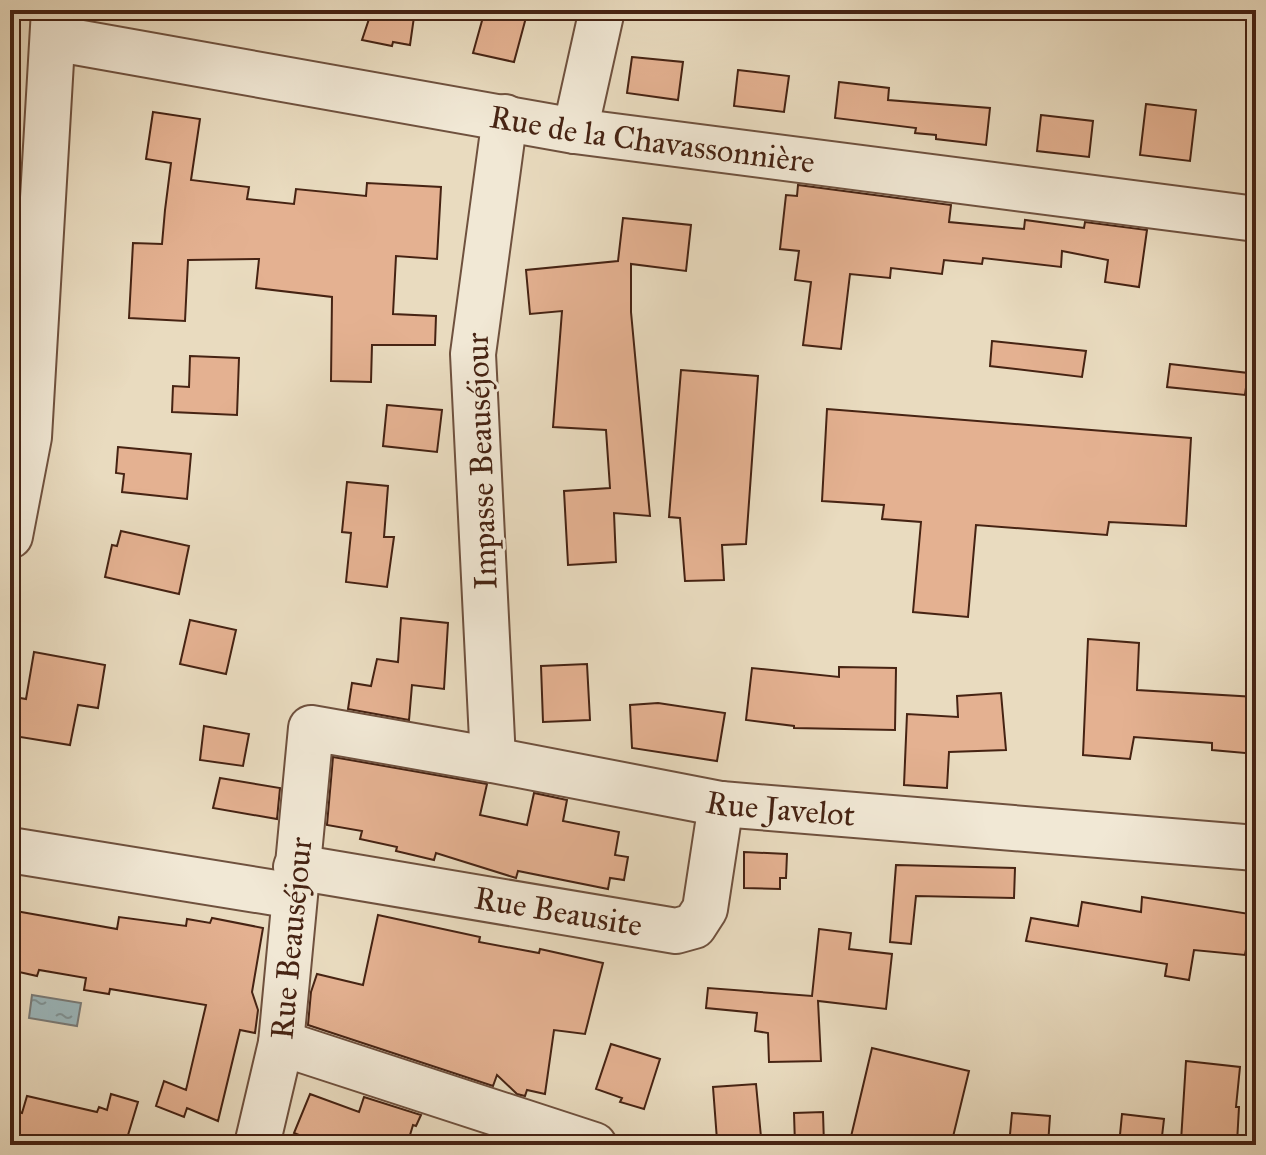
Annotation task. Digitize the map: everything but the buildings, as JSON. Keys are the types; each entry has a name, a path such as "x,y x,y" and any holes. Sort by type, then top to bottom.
{"street":[{"path":"575,131 602,10"},
{"path":"10,536 29,437 53,24"},
{"name":"Rue de la Chavassonnière","path":"53,24 575,131 1256,219"},
{"name":"Impasse Beauséjour","path":"493,760 473,354 505,117"},
{"name":"Rue Javelot","path":"311,728 721,804 1256,848"},
{"name":"Rue Beauséjour","path":"257,1145 281,1043 311,728"},
{"name":"Rue Beausite","path":"10,850 295,881 676,931 694,926 705,909 721,804"},
{"path":"281,1043 594,1145"}],"water":[{"path":"32,995 81,1003 77,1026 29,1018"}]}
